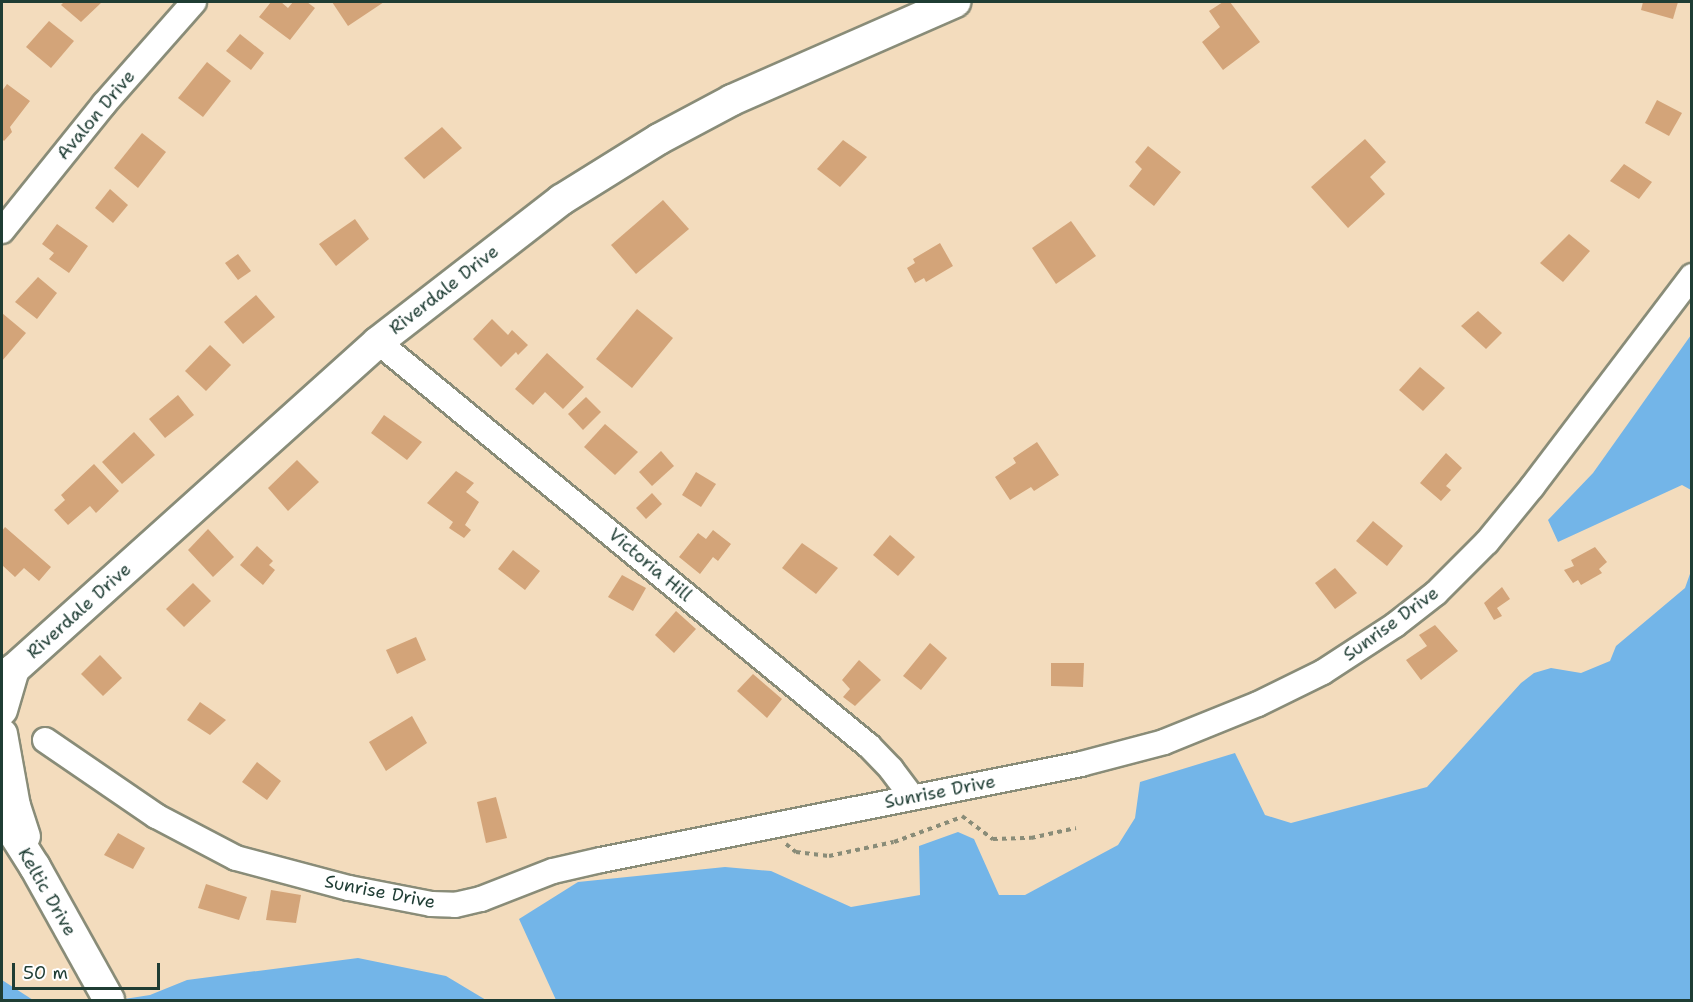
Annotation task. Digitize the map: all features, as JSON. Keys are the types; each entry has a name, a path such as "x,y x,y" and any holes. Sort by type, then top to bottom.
{"main road":[{"name":"Riverdale Drive","path":"8,675 378,342 561,200 659,139 732,100 955,2"},
{"path":"2,710 8,675"},
{"path":"2,734 15,806 35,867"},
{"name":"Keltic Drive","path":"2,815 35,867 110,1000"}],"street":[{"name":"Avalon Drive","path":"2,231 104,104 194,2"},
{"name":"Sunrise Drive","path":"45,740 156,816 236,858 332,884 431,904 472,902 553,871 1081,764 1164,742 1294,687 1370,642 1436,593 1487,542 1596,405 1692,276"},
{"name":"Victoria Hill","path":"378,342 869,746 891,769 912,797"}],"path":[{"path":"765,827 796,852 829,856 894,842 962,817 993,839 1031,838 1076,828"}],"water":[{"path":"1691,335 1691,490 1682,485 1558,542 1548,520 1593,473"},
{"path":"1691,571 1691,1000 556,1000 519,919 578,882 725,867 771,871 851,907 920,895 919,846 958,832 974,839 999,895 1025,895 1118,845 1135,818 1140,782 1235,753 1265,815 1291,823 1427,787 1521,683 1534,673 1551,668 1581,673 1610,661 1616,646 1685,588"},
{"path":"358,958 446,976 486,1000 118,1000 150,995 187,980"},
{"path":"2,980 33,1000 2,1000"}],"building":[{"path":"64,2 102,2 81,22 61,5"},
{"path":"271,2 281,2 288,8 293,2 307,2 315,8 290,40 259,17"},
{"path":"332,2 384,2 348,26"},
{"path":"1223,2 1230,2 1260,42 1223,70 1202,42 1220,27 1209,11"},
{"path":"1643,2 1678,2 1673,19 1641,10"},
{"path":"49,21 74,41 51,68 26,47"},
{"path":"240,34 264,53 251,70 226,51"},
{"path":"207,62 231,81 203,117 178,98"},
{"path":"7,84 30,101 10,127 12,132 4,141 2,139 2,91"},
{"path":"1657,100 1682,113 1669,136 1645,123"},
{"path":"442,127 462,148 424,179 404,158"},
{"path":"142,133 166,152 138,188 114,168"},
{"path":"1365,139 1386,162 1370,177 1385,194 1348,228 1311,187"},
{"path":"843,140 867,157 840,187 817,169"},
{"path":"1148,146 1181,172 1154,206 1129,186 1142,169 1135,162"},
{"path":"1624,164 1652,182 1639,199 1610,181"},
{"path":"110,189 128,205 113,223 95,208"},
{"path":"663,200 689,229 636,274 611,245"},
{"path":"355,219 369,239 336,266 319,244"},
{"path":"1071,221 1096,256 1056,284 1032,248"},
{"path":"57,224 88,246 69,273 49,259 54,253 42,244"},
{"path":"1569,234 1590,251 1563,282 1540,263"},
{"path":"940,243 953,266 926,282 924,278 915,283 907,268 915,263 913,259"},
{"path":"238,254 251,271 238,280 225,263"},
{"path":"38,277 57,293 37,319 15,302"},
{"path":"256,295 275,317 243,344 224,322"},
{"path":"637,309 673,338 632,388 596,359"},
{"path":"1478,311 1502,333 1486,349 1461,326"},
{"path":"2,313 26,333 2,361"},
{"path":"492,319 508,335 512,330 528,345 518,355 516,352 501,367 473,339"},
{"path":"210,345 231,365 206,391 185,371"},
{"path":"547,353 584,387 563,409 545,392 533,405 515,389"},
{"path":"1420,367 1445,388 1423,411 1399,390"},
{"path":"178,395 194,415 165,438 149,419"},
{"path":"586,397 601,412 583,430 568,414"},
{"path":"384,415 422,442 407,460 371,433"},
{"path":"605,424 638,452 615,475 584,447"},
{"path":"134,432 155,455 122,484 102,462"},
{"path":"1037,442 1059,475 1034,491 1031,487 1010,500 995,477 1016,463 1013,458"},
{"path":"661,451 674,466 652,486 639,472"},
{"path":"1446,453 1462,468 1446,486 1451,490 1441,501 1420,483"},
{"path":"297,460 319,482 288,511 268,488"},
{"path":"94,464 119,491 96,513 90,506 68,525 54,510 65,500 61,495"},
{"path":"456,471 474,483 466,492 479,502 465,525 471,530 464,538 449,528 453,522 427,503"},
{"path":"696,472 716,484 701,507 682,495"},
{"path":"652,493 662,504 646,519 636,508"},
{"path":"1373,521 1403,546 1387,566 1356,541"},
{"path":"5,527 51,567 39,581 24,568 15,577 2,565 2,531"},
{"path":"208,529 234,557 213,577 188,550"},
{"path":"713,530 731,544 718,561 713,557 700,574 679,557 698,533 706,539"},
{"path":"890,535 915,557 898,576 873,555"},
{"path":"802,543 838,568 816,594 782,568"},
{"path":"257,546 273,561 269,565 275,570 263,585 240,565"},
{"path":"1595,547 1607,562 1599,569 1602,573 1581,585 1578,580 1573,583 1564,570 1574,566 1571,560"},
{"path":"513,550 540,571 525,590 498,569"},
{"path":"1335,568 1357,593 1335,609 1315,583"},
{"path":"622,575 646,588 633,611 608,597"},
{"path":"193,583 211,601 184,627 166,609"},
{"path":"1502,587 1510,599 1497,608 1502,616 1494,620 1484,603"},
{"path":"676,611 696,629 674,653 655,635"},
{"path":"1435,625 1458,651 1421,680 1406,660 1427,646 1419,635"},
{"path":"416,637 426,660 397,674 386,650"},
{"path":"930,643 947,658 921,690 903,676"},
{"path":"100,655 122,678 103,696 81,674"},
{"path":"859,660 881,680 855,706 843,697 850,689 842,680"},
{"path":"1051,663 1084,663 1083,687 1051,686"},
{"path":"753,674 782,699 767,718 737,691"},
{"path":"200,702 226,720 210,735 187,720"},
{"path":"412,716 427,743 386,771 369,742"},
{"path":"257,762 281,781 267,800 242,782"},
{"path":"496,797 507,838 486,843 477,802"},
{"path":"118,833 145,848 133,869 104,855"},
{"path":"206,884 247,897 239,920 198,908"},
{"path":"271,890 301,895 296,923 266,920"}]}
